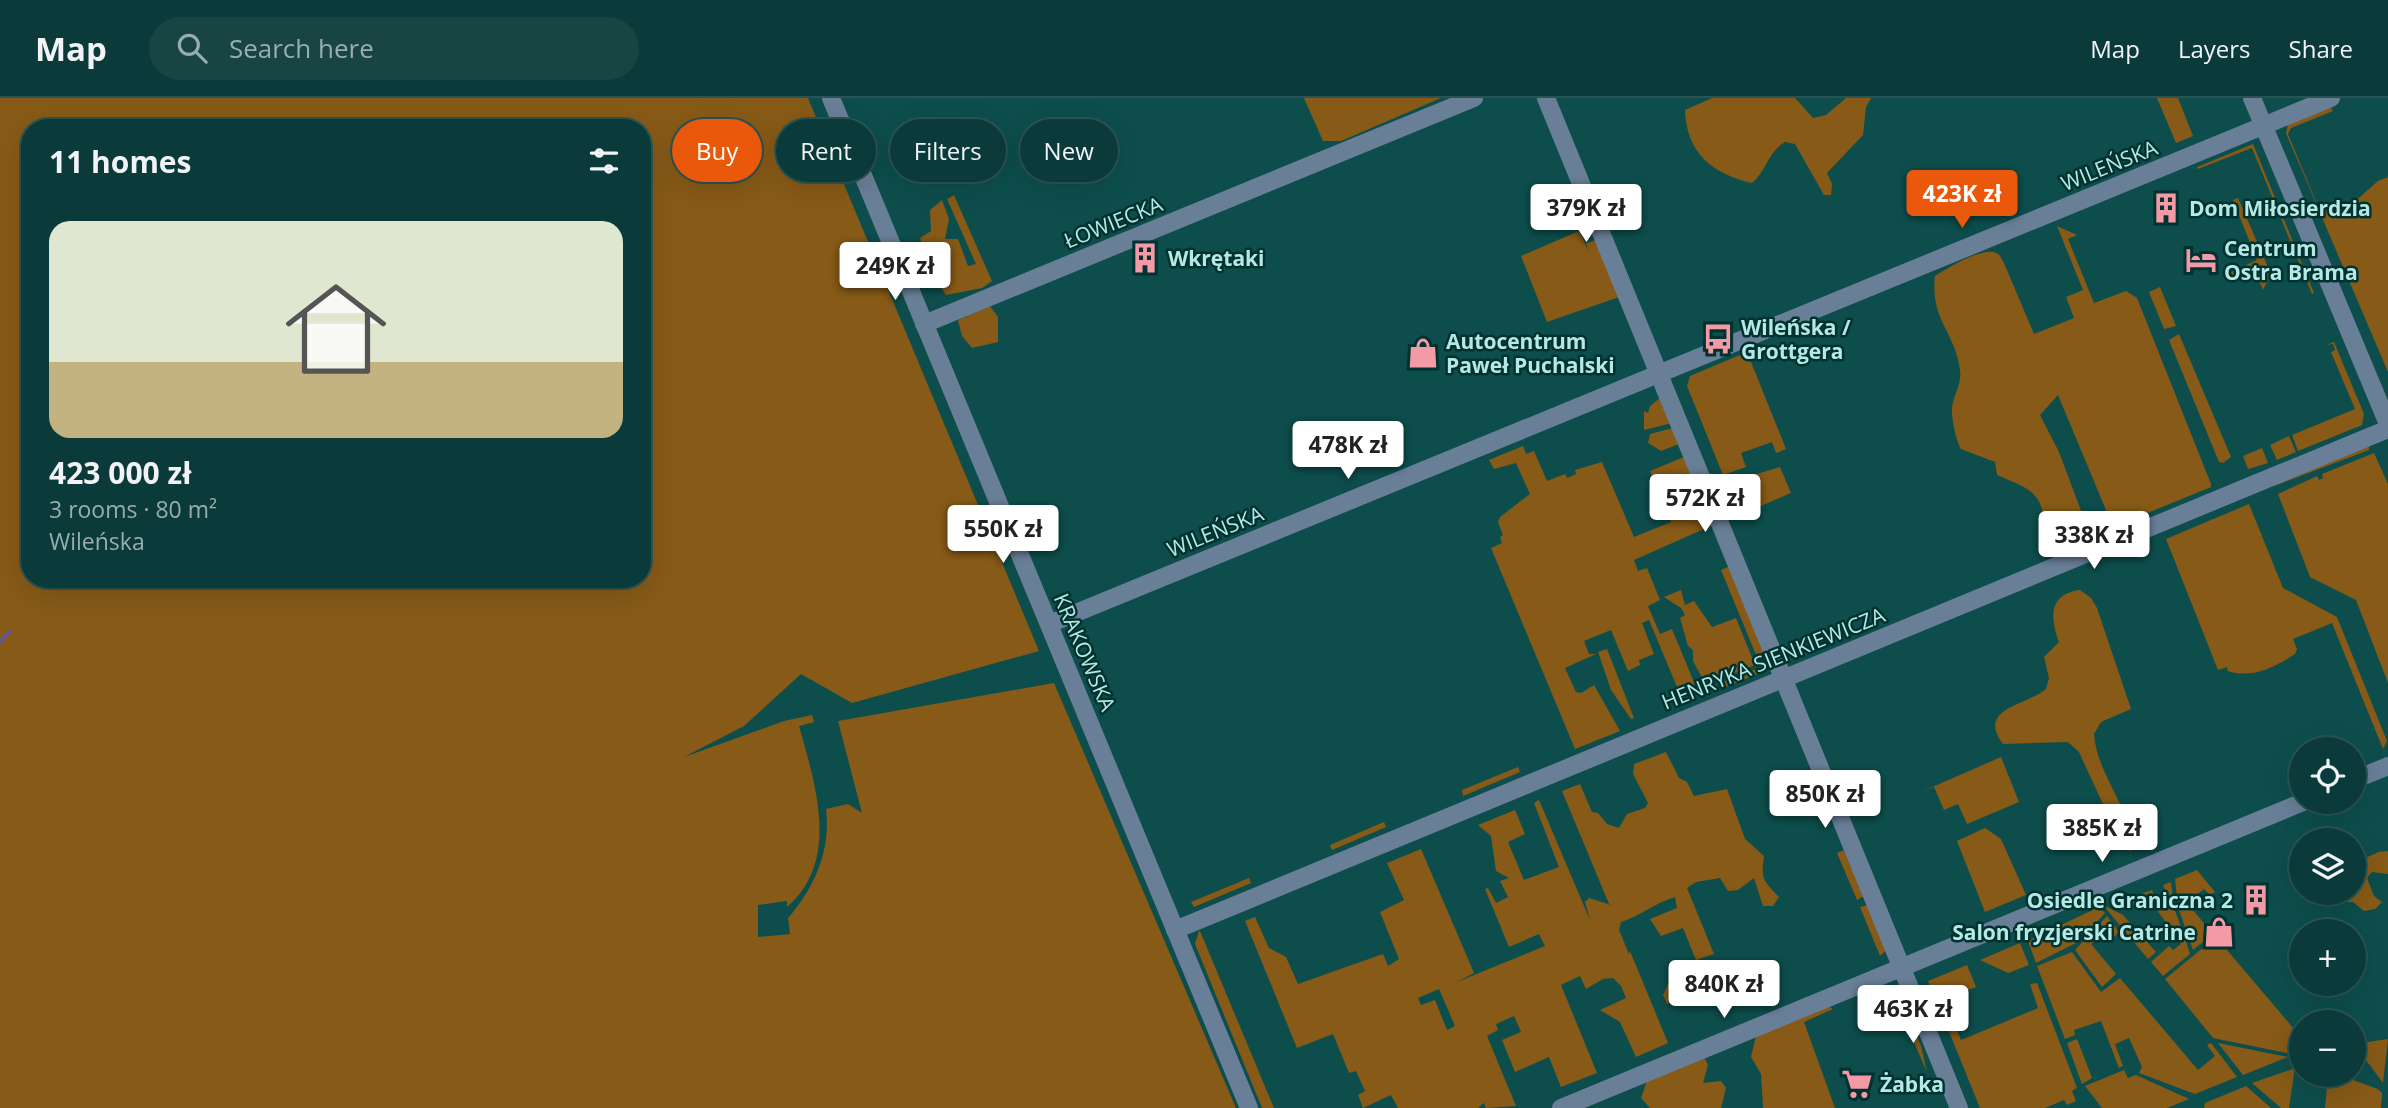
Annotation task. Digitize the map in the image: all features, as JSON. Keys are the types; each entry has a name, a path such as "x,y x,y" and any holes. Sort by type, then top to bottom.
{"street":[{"name":"KRAKOWSKA","path":"831,98 1248,1108"},
{"name":"ŁOWIECKA","path":"924,324 1474,98"},
{"path":"1546,98 1959,1108"},
{"path":"2252,98 2388,427"},
{"name":"WILEŃSKA","path":"1049,624 2331,98"},
{"name":"HENRYKA SIENKIEWICZA","path":"1175,930 2388,427"},
{"path":"2366,775 2388,766"},
{"path":"1561,1108 2289,808"}],"shaded area":[{"path":"0,98 808,98 817,119 776,119 776,182 843,182 1039,651 852,703 801,674 744,726 684,757 784,721 812,715 814,722 799,726 811,772 819,821 819,845 814,867 804,888 787,907 787,901 758,905 758,937 790,934 788,918 806,894 819,867 826,839 826,809 848,804 862,813 838,721 1054,683 1236,1108 0,1108"},
{"path":"1304,98 1441,98 1341,141 1323,141"},
{"path":"1712,98 1795,98 1813,118 1826,115 1846,98 1871,98 1866,107 1863,135 1827,173 1832,184 1831,195 1824,195 1795,144 1785,142 1779,146 1752,183 1713,167 1696,149 1690,138 1685,110"},
{"path":"2157,98 2178,98 2193,136 2176,143"},
{"path":"2330,107 2333,111 2291,128 2288,134 2319,209 2352,204 2378,181 2388,177 2388,372 2286,133 2288,124"},
{"path":"2253,144 2314,293 2312,294 2252,148 2198,169 2197,167"},
{"path":"954,195 992,281 982,288 946,295 936,280 920,238 931,231 930,210 942,200 949,219 945,239 958,239 968,266 976,264 947,199"},
{"path":"2238,198 2271,274 2263,290 2255,271 2234,279 2231,272 2257,260 2233,200"},
{"path":"2057,226 2077,235 2068,239 2094,303 2126,291 2137,298 2211,487 2062,548 2060,542 2051,541 2049,538 2041,505 2032,493 1997,475 1995,462 1961,449 1959,445 1952,411 1960,370 1936,304 1935,276 1976,255 1985,252 1998,254 2034,334 2074,318 2066,297 2083,290","holes":["2058,395 2111,522 2081,535 2086,524 2059,452 2040,415"]},
{"path":"1579,231 1589,252 1586,243 1596,240 1619,297 1547,322 1521,256"},
{"path":"2160,287 2176,326 2164,329 2149,292"},
{"path":"990,306 998,317 998,342 972,348 962,336 958,320"},
{"path":"2179,334 2231,457 2223,463 2219,462 2169,340"},
{"path":"2334,342 2364,414 2362,425 2298,451 2292,435 2355,409 2331,352 2335,350 2333,344 2326,345"},
{"path":"1747,352 1786,449 1776,453 1772,442 1741,453 1746,467 1723,475 1687,386 1690,376"},
{"path":"1660,398 1672,423 1644,430 1644,411 1648,413 1650,406"},
{"path":"1673,428 1679,444 1661,451 1648,443 1650,434"},
{"path":"2289,436 2296,452 2277,460 2270,445"},
{"path":"2369,444 2369,450 2274,486 2273,484"},
{"path":"1523,446 1526,454 1534,451 1547,481 1565,474 1567,478 1576,474 1575,470 1602,462 1634,537 1671,522 1669,516 1704,502 1713,525 1634,560 1638,571 1647,568 1660,600 1648,606 1660,634 1672,629 1698,692 1682,699 1649,620 1642,623 1654,654 1639,660 1640,665 1628,671 1611,630 1584,641 1589,654 1596,654 1565,668 1576,692 1581,693 1594,685 1620,731 1575,749 1491,548 1502,543 1500,537 1503,535 1498,522 1500,517 1530,494 1516,463 1494,469 1489,460"},
{"path":"2262,448 2268,463 2248,469 2243,456"},
{"path":"2374,453 2388,484 2388,683 2356,600 2310,577 2278,494 2317,476 2319,480 2323,478 2322,474"},
{"path":"1684,457 1699,492 1665,506 1650,471"},
{"path":"1780,467 1791,493 1740,515 1727,483"},
{"path":"2249,504 2283,588 2337,617 2387,741 2383,749 2332,623 2293,639 2297,649 2295,654 2271,667 2246,674 2228,671 2227,667 2218,670 2166,539"},
{"path":"1730,566 1766,655 1759,658 1759,663 1721,570"},
{"path":"1681,590 1685,605 1694,601 1712,627 1736,618 1755,665 1706,685 1693,661 1693,650 1688,646 1680,618 1685,615 1681,608 1664,597"},
{"path":"2080,590 2091,598 2097,608 2131,709 2101,722 2094,734 2102,765 2128,823 2131,852 2120,841 2079,752 2068,742 2003,744 1996,732 1999,715 2046,689 2049,678 2044,657 2059,642 2054,624 2054,609 2062,596"},
{"path":"1607,649 1634,718 1631,719 1611,690 1598,652"},
{"path":"1760,668 1760,673 1726,687 1723,682"},
{"path":"1666,752 1679,778 1687,782 1694,796 1727,789 1745,839 1764,856 1764,878 1779,897 1773,906 1763,906 1754,878 1738,890 1728,891 1720,878 1696,882 1687,888 1714,954 1696,960 1683,928 1661,936 1650,919 1677,908 1675,897 1621,922 1619,930 1668,1043 1636,1057 1620,1022 1600,1010 1626,998 1621,986 1613,978 1603,979 1586,989 1580,976 1561,985 1597,1073 1561,1087 1549,1057 1515,1072 1502,1040 1521,1032 1514,1016 1496,1024 1498,1030 1487,1036 1516,1106 1486,1108 1484,1103 1478,1108 1398,1108 1391,1095 1363,1108 1358,1095 1365,1091 1356,1071 1349,1073 1333,1034 1297,1048 1245,921 1255,917 1269,948 1286,957 1298,984 1383,954 1388,966 1399,959 1380,912 1404,900 1387,863 1421,849 1474,973 1457,982 1545,946 1539,934 1509,947 1485,889 1488,888 1496,903 1508,897 1500,881 1509,878 1496,871 1491,836 1478,825 1515,810 1525,834 1508,842 1524,880 1559,867 1534,803 1539,800 1590,920 1585,902 1589,898 1614,906 1609,904 1562,791 1580,784 1592,812 1598,813 1607,824 1619,828 1627,814 1645,808 1648,803 1633,774 1634,764","holes":["1439,989 1455,1026 1447,1030 1435,1000 1421,1005 1418,998"]},
{"path":"2001,757 2019,802 1967,824 1958,804 1944,810 1934,787 1921,792"},
{"path":"1518,767 1520,772 1463,796 1462,790"},
{"path":"1815,776 1831,819 1825,822 1807,780"},
{"path":"1384,822 1386,827 1332,850 1330,845"},
{"path":"1985,828 2001,839 2026,895 1985,912 1957,841"},
{"path":"1844,850 1864,896 1857,900 1837,853"},
{"path":"2388,851 2388,874 2372,872 2367,878 2374,896 2382,902 2375,909 2364,911 2357,905 2366,905 2366,858"},
{"path":"2197,870 2215,892 2210,895 2204,889 2187,903 2213,934 2193,950 2178,907 2175,879"},
{"path":"1249,878 1251,883 1194,907 1191,902"},
{"path":"2171,882 2174,908 2181,927 2174,933 2150,901 2138,907 2123,900 2152,890 2156,901 2167,896 2163,885"},
{"path":"1868,905 1886,950 1880,956 1860,907"},
{"path":"2103,905 2123,915 2156,952 2148,959"},
{"path":"2099,907 2105,913 2085,935 2077,926 2069,934 2076,943 2036,963 2028,941"},
{"path":"2107,916 2119,932 2114,937 2108,929 2091,944 2116,974 2102,987 2075,950"},
{"path":"2182,930 2190,954 2163,976 2151,962 2169,946 2173,950 2181,944 2175,935"},
{"path":"1199,931 1274,1108 1262,1108 1195,944"},
{"path":"2216,937 2289,1023 2289,1054 2213,1038 2165,979"},
{"path":"2020,943 2029,965 2008,973 1980,960"},
{"path":"2072,952 2101,992 2120,978 2198,1070 2215,1056 2207,1045 2211,1043 2237,1077 2195,1094 2139,1073 2142,1067 2129,1038 2115,1044 2123,1066 2119,1068 2101,1021 2074,1030 2075,1035 2065,1039 2037,966"},
{"path":"1967,965 1976,987 1937,1002 1928,981"},
{"path":"1673,973 1685,990 1681,996 1667,1004 1663,995"},
{"path":"2037,983 2077,1088 2072,1091 2076,1101 2067,1105 2064,1100 2045,1108 1980,1108 1939,1007 1946,1005 1961,1040 2038,1008 2030,984"},
{"path":"1899,991 1921,1046 1927,1072 1892,992"},
{"path":"1828,1006 1833,1009 1804,1022 1835,1108 1763,1108 1761,1074 1751,1057 1756,1036"},
{"path":"2077,1039 2092,1078 2082,1084 2067,1043"},
{"path":"2388,1039 2383,1083 2366,1060 2366,1042"},
{"path":"2218,1043 2288,1057 2243,1075"},
{"path":"1704,1057 1708,1065 1703,1083 1721,1081 1726,1088 1721,1108 1650,1108 1641,1098 1647,1081"},
{"path":"2124,1070 2128,1078 2136,1075 2189,1099 2167,1108 2102,1108 2085,1086"},
{"path":"2289,1070 2289,1087 2292,1087 2289,1108 2281,1108 2252,1083"},
{"path":"2366,1085 2382,1093 2381,1108 2325,1108 2327,1087 2366,1087"},
{"path":"2246,1086 2271,1108 2204,1108 2205,1103"}],"waterway":[{"path":"0,642 9,632"}],"place":[{"name":"Dom Miłosierdzia","path":"2166,208"},
{"name":"Wkrętaki","path":"1145,258"},
{"name":"Centrum Ostra Brama","path":"2201,260"},
{"name":"Wileńska / Grottgera","path":"1718,339"},
{"name":"Autocentrum Paweł Puchalski","path":"1423,353"},
{"name":"Osiedle Graniczna 2","path":"2256,900"},
{"name":"Salon fryzjerski Catrine","path":"2219,932"},
{"name":"Żabka","path":"1857,1084"}]}
